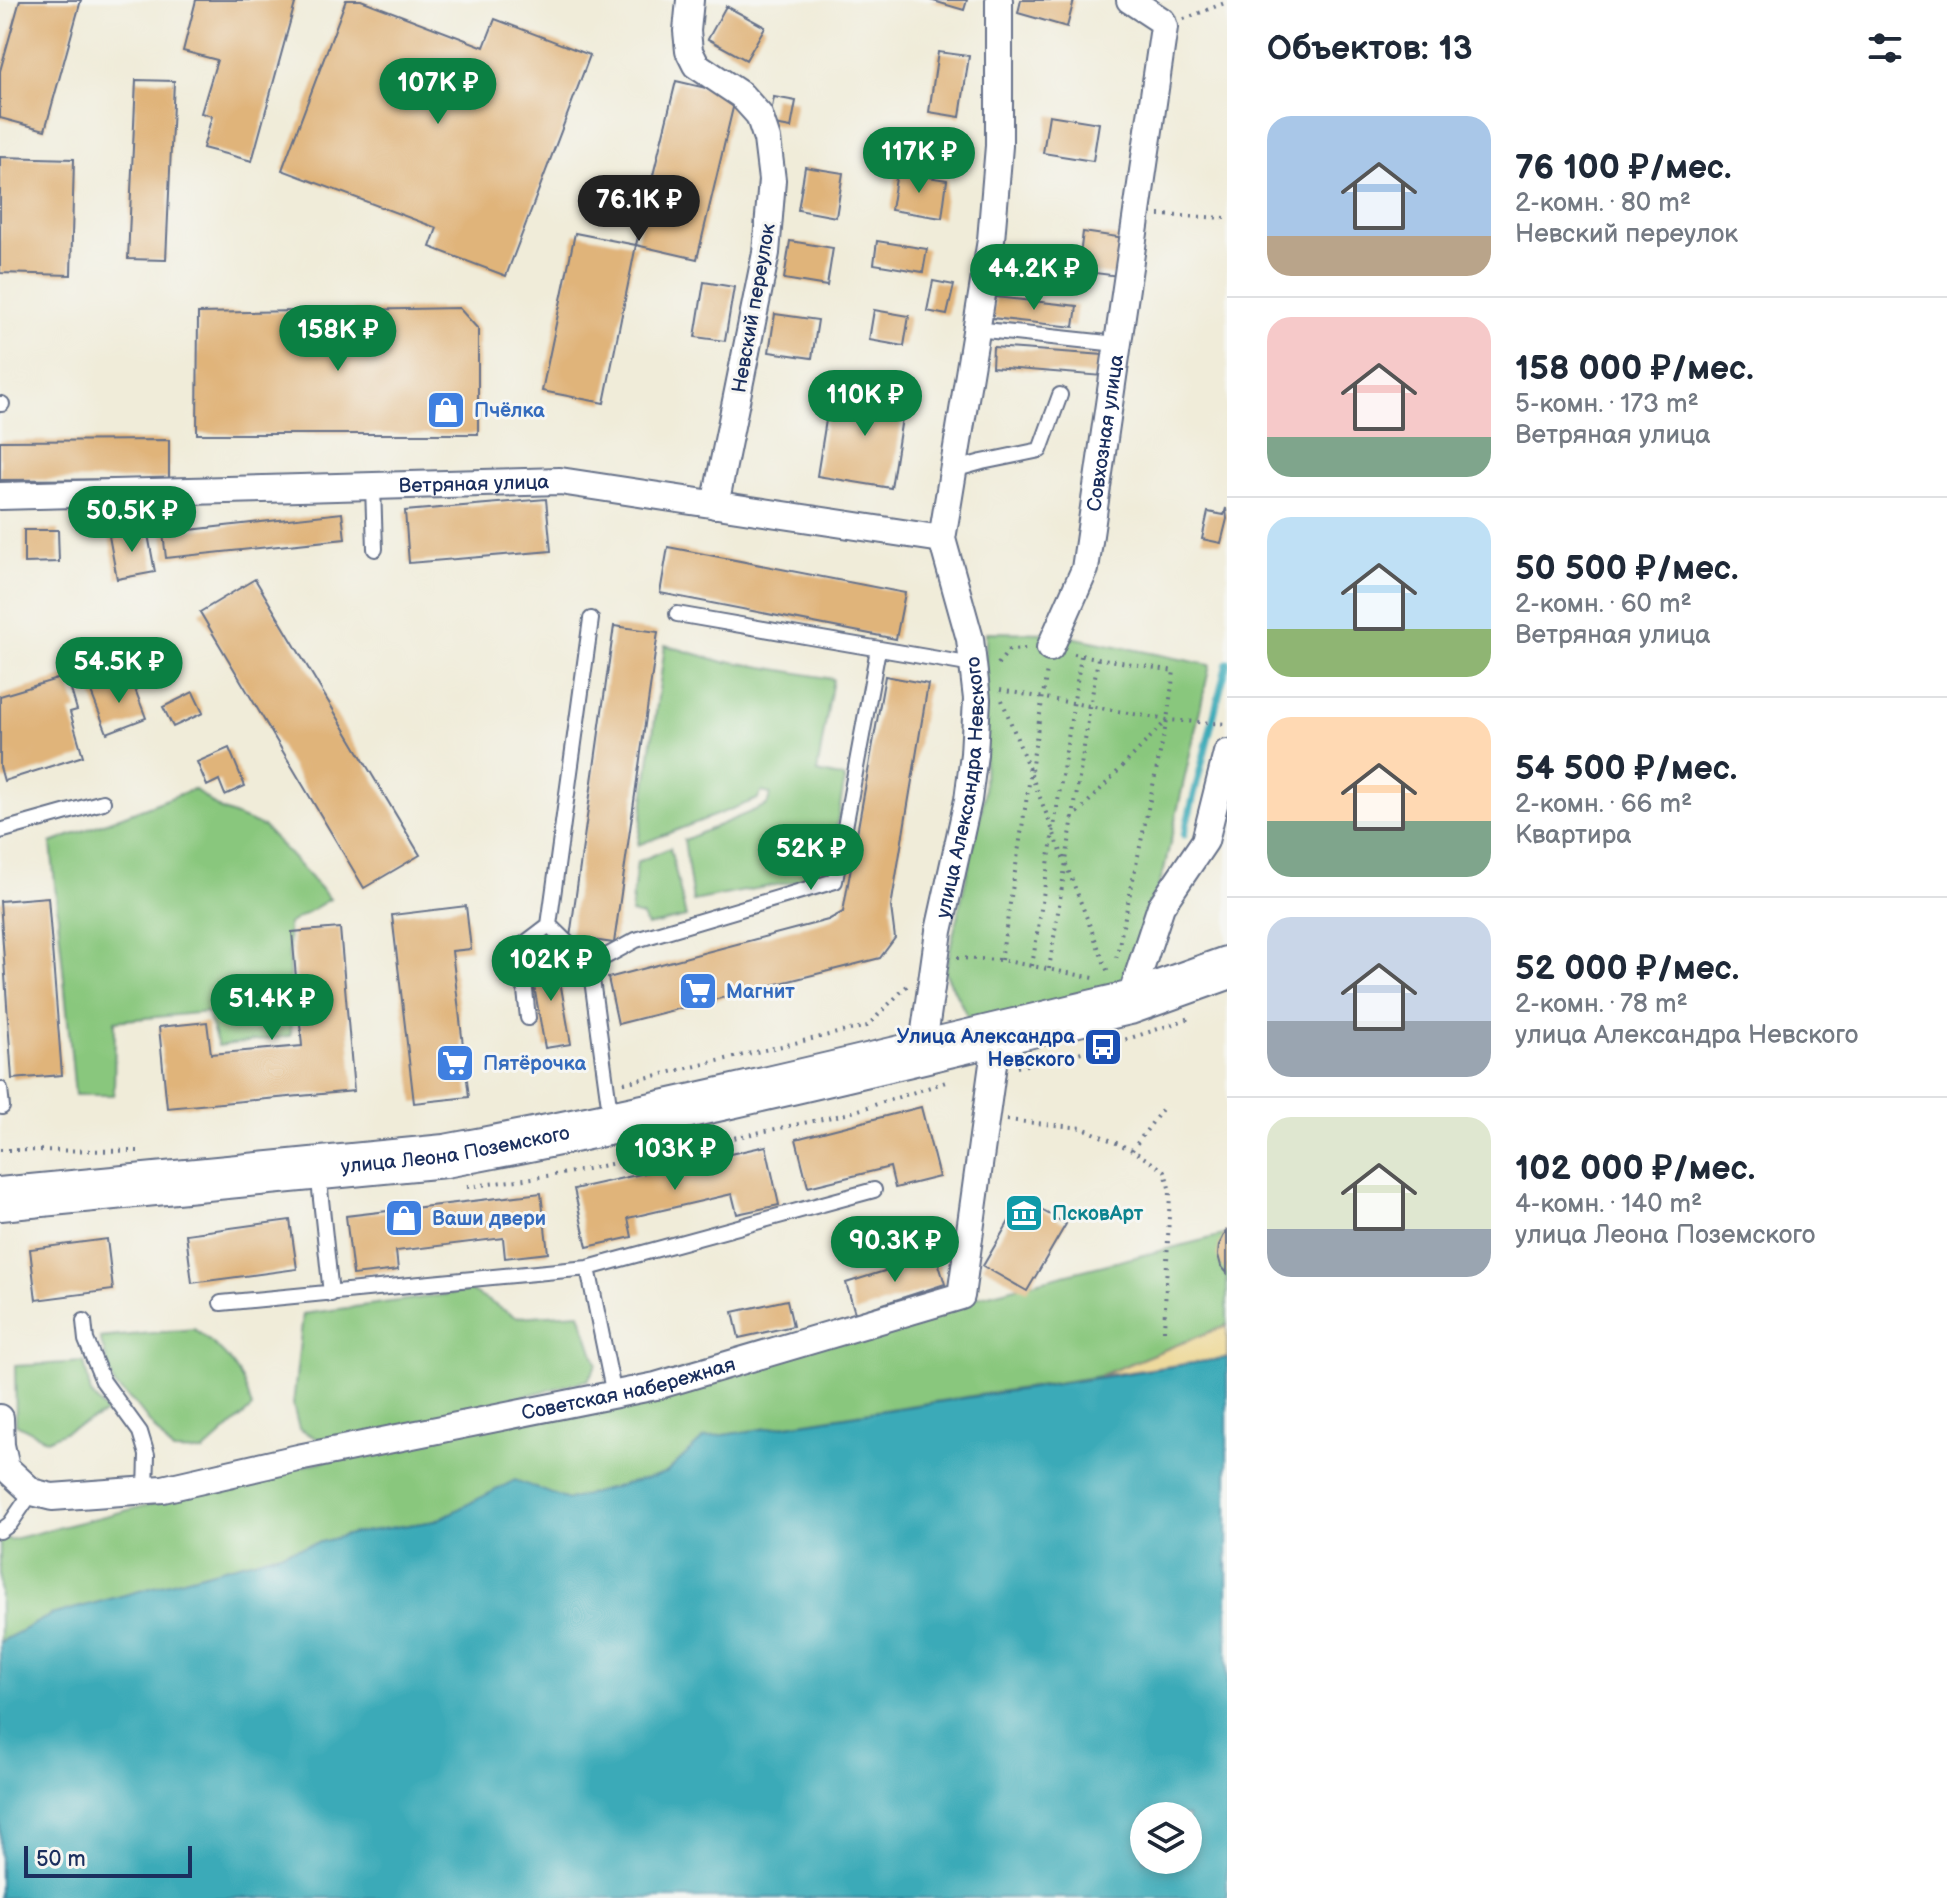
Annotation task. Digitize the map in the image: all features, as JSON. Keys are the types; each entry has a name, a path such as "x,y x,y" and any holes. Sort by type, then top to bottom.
{"main road":[{"name":"улица Леона Поземского","path":"0,1199 445,1156 609,1105 922,1052 997,1035 1120,992 1227,968"}],"street":[{"name":"Невский переулок","path":"690,0 689,51 696,65 741,95 759,115 767,139 772,180 766,253 715,505"},
{"name":"улица Александра Невского","path":"922,1052 935,957 968,800 982,669 970,639 942,539 991,240 999,146 999,0"},
{"path":"1130,0 1163,24"},
{"name":"Совхозная улица","path":"1050,648 1085,569 1163,24"},
{"name":"Ветряная улица","path":"0,496 560,481 942,539"},
{"path":"1120,992 1161,906 1205,841 1227,753"},
{"name":"Советская набережная","path":"32,1492 52,1497 146,1491 614,1395 656,1386 961,1296 997,1035"},
{"path":"0,1418 6,1468 32,1492"}],"lane":[{"path":"976,329 1117,344"},
{"path":"953,470 1040,450 1060,395"},
{"path":"373,486 375,549"},
{"path":"677,614 982,669"},
{"path":"528,1018 522,963 524,944 549,925 591,619"},
{"path":"590,965 636,940 835,881 878,649"},
{"path":"0,831 103,802"},
{"path":"549,925 590,965 609,1105"},
{"path":"0,1089 2,1107"},
{"path":"318,1167 331,1294"},
{"path":"221,1303 588,1268 874,1190"},
{"path":"588,1268 614,1395"},
{"path":"84,1321 86,1340 103,1381 140,1432 147,1455 146,1491"},
{"path":"0,1531 10,1524 32,1492"}],"path":[{"path":"1163,24 1227,2"},
{"path":"1136,215 1227,218"},
{"path":"1001,960 1050,648"},
{"path":"1050,648 1174,671 1120,992 1064,860 998,690 982,669 1009,650 1050,648"},
{"path":"1032,966 1081,656"},
{"path":"1049,969 1098,658"},
{"path":"998,690 1167,720 1227,724"},
{"path":"1071,820 1167,720"},
{"path":"609,1105 867,1026 935,957 1001,960 1049,969 1120,992"},
{"path":"1132,1150 1163,1108"},
{"path":"986,1119 1083,1128 1132,1150 1165,1171 1170,1192 1164,1331"},
{"path":"0,1150 141,1151"}],"green space":[{"path":"986,632 1052,633 1210,665 1164,870 1122,996 974,1029 945,972 984,798"},
{"path":"665,645 727,663 833,679 817,772 845,778 828,875 693,901 684,840 767,805 771,794 761,792 758,799 638,845"},
{"path":"194,789 221,810 264,827 330,899 288,924 291,1036 218,1046 207,1012 115,1021 114,1095 75,1095 51,843"},
{"path":"670,848 686,917 647,926 642,916 631,913 637,862"},
{"path":"1227,1234 1227,1325 1099,1376 704,1438 666,1473 568,1500 515,1481 435,1521 350,1534 51,1615 0,1642 0,1532 9,1540"},
{"path":"471,1291 516,1317 580,1313 597,1364 588,1380 329,1445 299,1429 293,1405 303,1314"},
{"path":"194,1329 231,1362 243,1382 252,1408 203,1452 172,1451 135,1404 114,1385 100,1338"},
{"path":"84,1362 91,1394 107,1413 47,1440 16,1424 15,1366"}],"sand":[{"path":"1227,1325 1227,1358 1099,1376"}],"water":[{"path":"1227,1358 1227,1898 0,1898 0,1642 51,1615 350,1534 435,1521 515,1480 568,1500 666,1473 704,1438"}],"building":[{"path":"20,0 81,0 45,130 0,118 0,71"},
{"path":"196,0 296,0 252,161 203,148 212,116 201,113 217,60 183,51"},
{"path":"346,0 361,0 484,47 495,19 590,55 506,276 430,247 437,228 282,170"},
{"path":"930,0 967,0 964,10"},
{"path":"1021,0 1074,0 1067,27 1018,13"},
{"path":"726,6 765,27 746,60 708,39"},
{"path":"938,52 969,56 960,117 929,112"},
{"path":"136,80 174,81 166,260 128,259"},
{"path":"676,81 736,95 697,259 636,245"},
{"path":"774,97 796,101 791,128 769,124"},
{"path":"1049,115 1099,123 1093,161 1043,153"},
{"path":"0,157 74,159 71,275 0,273"},
{"path":"805,167 843,173 836,217 798,210"},
{"path":"897,172 947,180 942,218 891,210"},
{"path":"1083,232 1125,238 1119,276 1078,271"},
{"path":"575,233 636,245 604,403 542,391"},
{"path":"790,241 833,248 827,286 784,279"},
{"path":"877,241 927,249 923,272 874,264"},
{"path":"933,281 954,285 947,315 927,311"},
{"path":"704,282 734,287 725,341 695,337"},
{"path":"995,297 1077,306 1074,327 992,318"},
{"path":"459,308 478,329 478,434 197,434 198,313"},
{"path":"874,310 909,316 904,346 869,340"},
{"path":"775,314 818,320 812,358 769,352"},
{"path":"993,347 1104,355 1103,376 992,367"},
{"path":"863,379 907,386 891,488 817,476 827,414 857,419"},
{"path":"169,440 169,479 0,480 0,441"},
{"path":"546,499 551,551 409,563 405,511"},
{"path":"1226,508 1227,519 1221,543 1202,539 1208,512 1224,515"},
{"path":"342,513 345,539 166,558 163,533"},
{"path":"147,529 155,572 117,579 109,536"},
{"path":"24,530 58,530 59,562 24,563"},
{"path":"668,547 905,593 896,639 660,593"},
{"path":"255,579 420,855 364,888 200,612"},
{"path":"614,626 658,632 614,943 570,937"},
{"path":"67,676 77,710 70,712 83,756 4,781 0,767 0,696"},
{"path":"130,676 146,718 107,733 91,692"},
{"path":"885,676 928,684 891,907 895,938 880,958 618,1024 608,978 828,920 843,912"},
{"path":"193,692 203,713 173,727 163,707"},
{"path":"229,748 245,786 225,795 219,780 207,786 197,762"},
{"path":"48,897 62,1075 12,1079 0,901"},
{"path":"466,906 471,949 452,951 469,1097 414,1103 392,915"},
{"path":"340,928 354,1091 167,1108 159,1027 207,1022 211,1054 302,1046 292,932"},
{"path":"556,958 571,1044 545,1048 530,963"},
{"path":"921,1107 939,1177 895,1188 890,1167 808,1187 796,1139"},
{"path":"766,1146 779,1205 737,1214 732,1194 628,1218 632,1237 587,1247 574,1189"},
{"path":"541,1193 548,1253 505,1258 503,1238 396,1251 398,1270 353,1275 346,1216"},
{"path":"1022,1199 1066,1224 1027,1291 983,1266"},
{"path":"290,1220 297,1269 192,1283 186,1234"},
{"path":"1227,1229 1227,1273 1218,1255"},
{"path":"107,1239 113,1290 36,1300 30,1249"},
{"path":"936,1255 945,1284 855,1313 846,1283"},
{"path":"787,1300 793,1326 739,1338 733,1312"}],"waterway":[{"path":"1184,835 1227,663"}],"place":[{"name":"Пчёлка","path":"446,410"},
{"name":"Магнит","path":"698,991"},
{"name":"Улица Александра Невского","path":"1103,1047"},
{"name":"Пятёрочка","path":"455,1063"},
{"name":"ПсковАрт","path":"1024,1213"},
{"name":"Ваши двери","path":"404,1218"}]}
